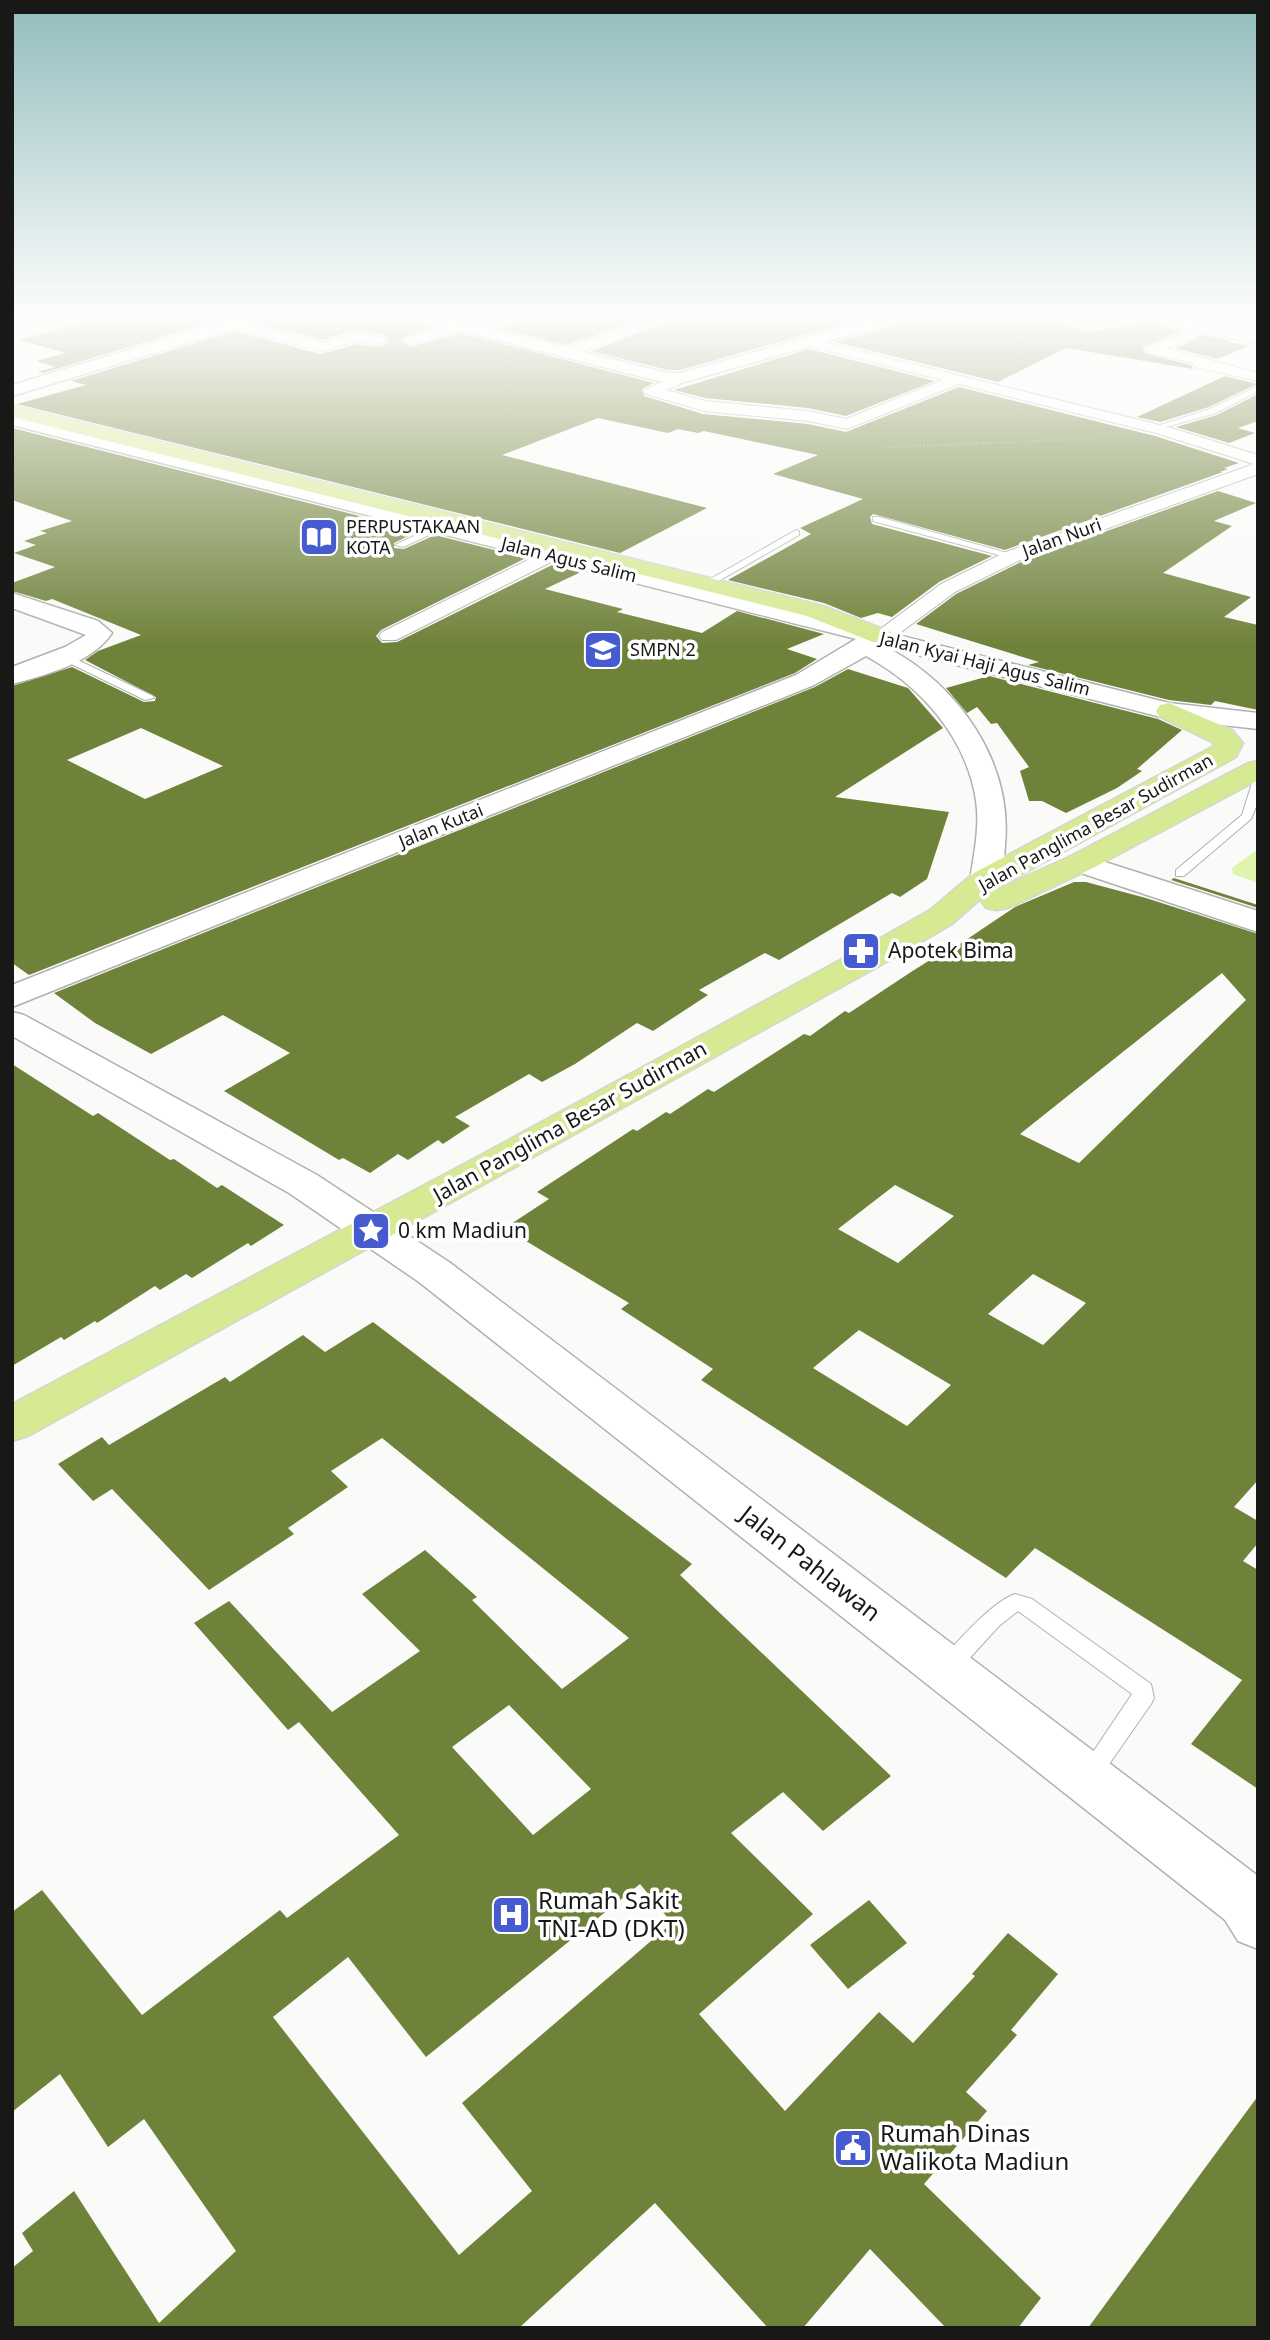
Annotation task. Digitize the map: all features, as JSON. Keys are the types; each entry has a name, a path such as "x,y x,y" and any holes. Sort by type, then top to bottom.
{"main road":[{"name":"Jalan Agus Salim","path":"49,427 191,459 439,527 470,530 550,555 700,588 873,641"},
{"path":"72,427 700,588 815,611 873,641 916,676 950,713 973,751 990,798 992,834 985,880"},
{"path":"12,600 89,626 100,633 97,640 12,677"},
{"name":"Jalan Kyai Haji Agus Salim","path":"873,641 1169,711 1258,721"},
{"name":"Jalan Kutai","path":"12,997 805,680 873,641"},
{"name":"Jalan Panglima Besar Sudirman","path":"941,918 985,880 1226,751 1228,743 1222,736 1169,711"},
{"name":"Jalan Panglima Besar Sudirman","path":"12,1424 371,1231 941,918 994,902 1080,863 1258,769"},
{"path":"1113,844 1181,873 1258,899"},
{"path":"1080,863 1258,922"},
{"name":"Jalan Pahlawan","path":"12,1022 303,1184 434,1272 1254,1909"}],"street":[{"path":"1152,427 1258,460"},
{"name":"Jalan Nuri","path":"873,641 948,588 1013,556 1258,468"},
{"path":"389,636 550,555"}],"lane":[{"path":"876,519 1013,556"},
{"path":"400,545 439,527"},
{"path":"700,588 796,533"},
{"path":"63,656 149,698"},
{"path":"1181,873 1247,816 1258,783"},
{"path":"947,1670 992,1620 1015,1602 1026,1605 1143,1689 1143,1698 1086,1778"}],"path":[{"path":"886,447 1094,439"}],"green space":[{"path":"1258,849 1258,883 1233,874 1232,868"}],"building":[{"path":"111,427 574,427 502,455 707,508 620,553"},
{"path":"641,427 823,427 846,432 858,427 1120,427 1239,463 1220,472 1223,472 1005,550 873,514 870,517 872,524 992,556 939,582 892,617 878,613 861,618 824,603 728,580 811,534 800,528 863,499 773,474 818,455 704,431 698,433 678,429 668,433"},
{"path":"1177,427 1240,427 1238,428 1255,433 1229,443"},
{"path":"12,428 419,531 394,543 394,548 404,549 435,535 526,558 381,630 376,636 382,643 397,642 552,565 581,572 545,589 623,609 617,612 702,633 737,611 824,634 787,649 817,659 795,673 29,975 12,963 12,686 72,667 144,702 155,701 156,697 85,660 98,651 141,635 52,599 46,601 12,591 12,583 55,567 14,553 36,545 24,541 47,533 40,531 72,521 12,500","holes":["141,728 223,766 145,799 67,760"]},
{"path":"1218,491 1256,503 1214,521 1232,526 1163,573 1251,597 1224,617 1258,625 1258,710 1215,701 1211,705 1169,700 1028,665 1039,662 916,624 956,594 1021,562"},
{"path":"848,669 908,688 943,728 835,797 949,812 927,879 900,897 892,893 779,960 765,953 699,990 708,995 653,1031 637,1023 575,1064 542,1082 529,1074 455,1117 470,1126 443,1144 438,1140 408,1160 398,1154 370,1173 343,1158 339,1160 224,1091 290,1053 223,1015 151,1054 95,1023 54,993 815,687"},
{"path":"989,676 1158,719 1182,730 1137,769 1142,771 1117,788 1066,813 1042,801 1029,801 1020,771 1029,767 997,723 991,724 977,707 967,713 946,688"},
{"path":"1174,878 1258,905 1258,908 1171,880"},
{"path":"1074,882 1086,882 1258,934 1258,1480 1234,1507 1258,1521 1258,1543 1243,1561 1258,1570 1258,1789 1191,1744 1242,1680 1035,1548 1006,1578 701,1380 713,1369 621,1309 629,1303 521,1238 526,1234 511,1224 549,1199 537,1192 633,1129 637,1131 666,1112 670,1114 708,1089 714,1092 804,1034 810,1036 845,1011 849,1013 938,955 942,956 1015,907","holes":["1222,973 1246,1000 1079,1163 1020,1134","895,1185 954,1216 898,1263 838,1229","1033,1274 1086,1303 1043,1345 988,1314","859,1330 951,1385 907,1426 813,1368"]},
{"path":"12,1064 93,1116 98,1113 170,1160 174,1159 217,1188 222,1185 284,1225 251,1246 248,1243 192,1278 186,1274 160,1290 155,1286 97,1323 95,1321 64,1340 61,1337 12,1366"},
{"path":"373,1322 692,1564 680,1575 891,1776 823,1831 783,1792 731,1833 813,1914 699,2014 785,2111 879,2012 913,2043 975,1976 972,1974 1008,1933 1058,1974 1011,2030 1017,2035 966,2092 987,2111 924,2184 1041,2298 1018,2328 946,2328 870,2249 803,2328 768,2328 655,2203 519,2328 12,2328 12,2268 33,2251 22,2233 74,2191 159,2323 236,2251 144,2119 108,2147 60,2074 12,2112 12,1912 42,1890 142,2015 280,1910 287,1918 399,1835 299,1722 288,1730 194,1623 229,1601 332,1712 420,1651 362,1594 425,1550 477,1597 472,1600 562,1689 629,1638 382,1438 331,1471 348,1487 288,1528 294,1534 209,1590 112,1489 93,1501 58,1464 102,1437 109,1445 225,1377 230,1382 303,1335 325,1352","holes":["509,1705 591,1789 533,1835 452,1747","640,1884 672,1923 462,2103 532,2191 459,2255 273,2017 348,1957 426,2057"]},
{"path":"869,1900 907,1943 848,1989 810,1945"},
{"path":"1258,2096 1258,2328 1088,2328 1202,2172"}],"place":[{"name":"PERPUSTAKAAN KOTA","path":"319,537"},
{"name":"SMPN 2","path":"603,650"},
{"name":"Apotek Bima","path":"861,951"},
{"name":"0 km Madiun","path":"371,1231"},
{"name":"Rumah Sakit TNI-AD (DKT)","path":"511,1915"},
{"name":"Rumah Dinas Walikota Madiun","path":"853,2148"}]}
